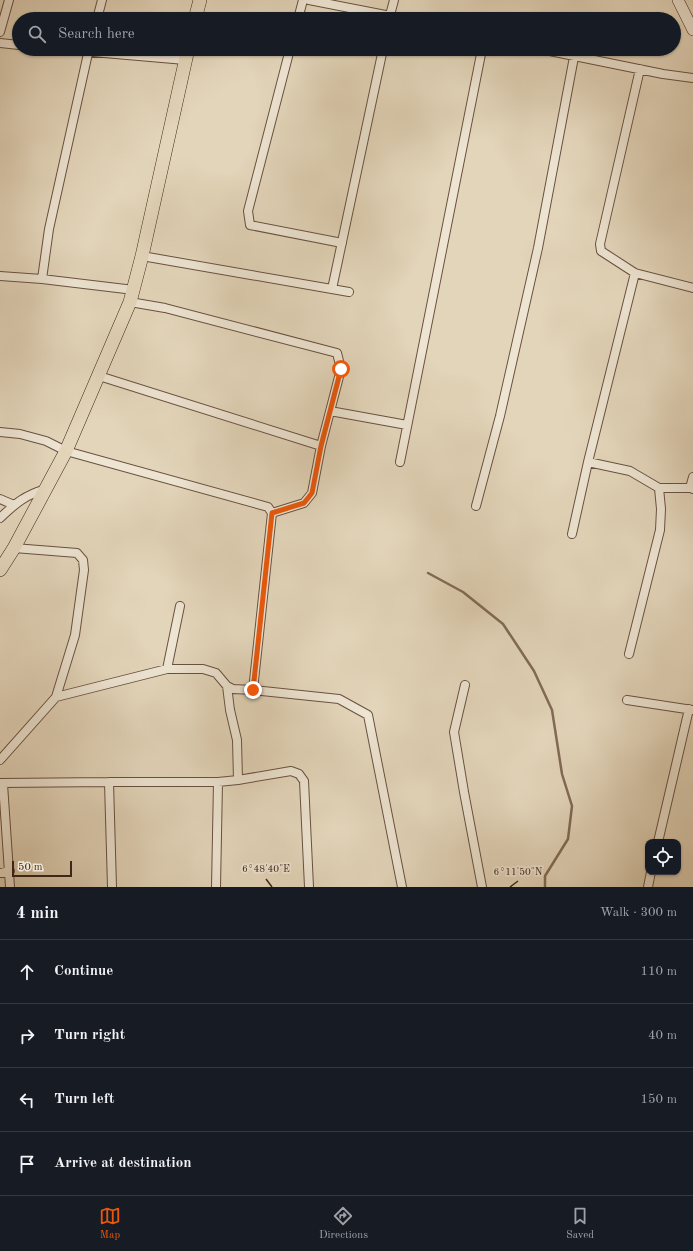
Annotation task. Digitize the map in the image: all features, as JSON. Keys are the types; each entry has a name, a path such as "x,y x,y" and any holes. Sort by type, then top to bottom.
{"main road":[{"path":"197,12 200,0"},
{"path":"0,570 14,548 66,451 132,296 186,56"}],"street":[{"path":"0,32 8,0"},
{"path":"99,12 102,0"},
{"path":"300,12 303,0"},
{"path":"309,0 365,12"},
{"path":"390,12 394,0"},
{"path":"678,0 693,30"},
{"path":"0,43 12,44"},
{"path":"42,279 49,229 88,56"},
{"path":"288,56 248,211 250,225 342,243"},
{"path":"332,289 381,56"},
{"path":"400,462 481,56"},
{"path":"570,56 693,78"},
{"path":"476,506 500,416 538,248 574,57"},
{"path":"640,69 600,244 601,252 635,273 693,288"},
{"path":"142,256 349,292"},
{"path":"572,534 588,462 635,273"},
{"path":"0,276 42,279 132,296 165,308 337,353 341,369 321,446 312,493 304,503 272,513"},
{"path":"99,376 321,446"},
{"path":"330,411 408,425"},
{"path":"0,432 20,434 46,441 66,451 268,507 272,513 253,690"},
{"path":"588,462 630,471 659,488 691,488 693,477"},
{"path":"629,654 660,530 661,509 659,488"},
{"path":"0,518 14,505 30,494 46,489"},
{"path":"0,499 14,505"},
{"path":"0,760 56,697 75,635 84,570 83,560 77,553 14,548"},
{"path":"167,670 180,606"},
{"path":"56,697 167,670 203,669 216,673 227,686 233,689 339,699 368,715 402,887"},
{"path":"465,684 454,732 482,887"},
{"path":"227,686 230,710 237,740 238,780"},
{"path":"627,700 691,710 659,839"},
{"path":"10,887 10,871 2,783 218,782 238,780 291,770 299,774 304,781 309,887"},
{"path":"109,782 112,887"},
{"path":"216,887 218,782"},
{"path":"0,874 10,871"},
{"path":"648,887 650,875"}],"waterway":[{"path":"428,573 463,592 503,624 534,671 552,710 562,774 572,806 568,839 545,876 545,887"}],"route":[{"path":"253,690 272,513 304,503 312,493 321,446 341,369"}]}
